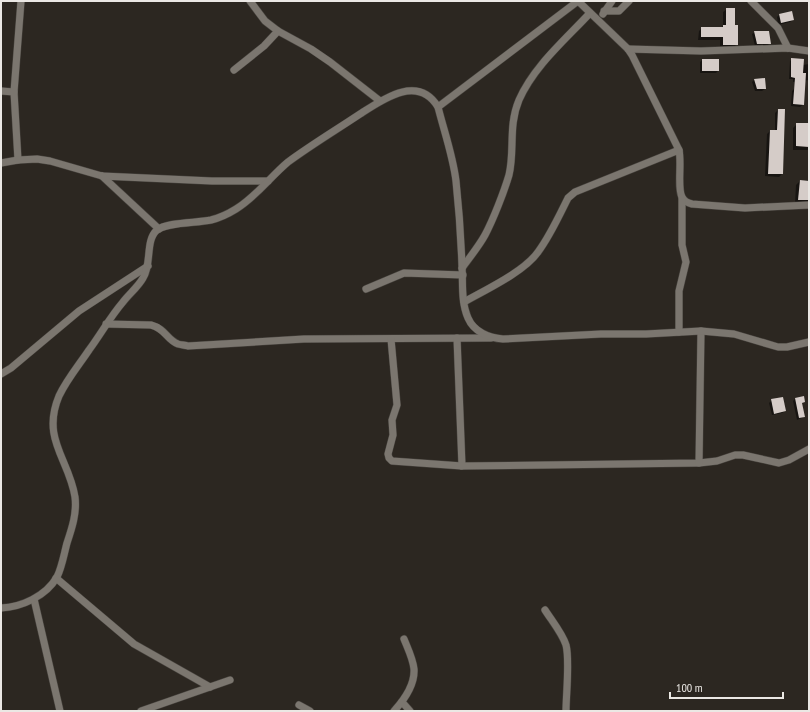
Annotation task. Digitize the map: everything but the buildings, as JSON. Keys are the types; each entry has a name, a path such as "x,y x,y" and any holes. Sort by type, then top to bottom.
{"street":[{"path":"18,160 14,92 21,1"},
{"path":"250,1 265,21 278,31 311,49 330,62 380,101"},
{"path":"438,107 578,1 628,49 636,62 678,150 681,164 680,192 682,198 682,245 686,262 679,291 679,332"},
{"path":"598,20 612,1"},
{"path":"604,11 619,11 629,1"},
{"path":"751,1 778,28 788,48"},
{"path":"463,271 485,236 509,175 512,123 524,89 532,76 543,63 590,13"},
{"path":"234,70 264,46 278,31"},
{"path":"628,49 701,51 788,48 809,51"},
{"path":"1,91 14,92"},
{"path":"1,608 10,608 34,599 51,585 56,578 74,522 76,510 72,486 56,446 52,429 54,412 59,396 71,375 123,301 144,278 148,266 152,239 155,232 165,226 211,220 236,209 248,201 288,162 380,101 401,92 414,91 426,94 434,100 438,107 456,180 464,302 468,318 473,326 482,333 493,338"},
{"path":"464,302 497,284 533,258 545,242 568,198 572,195 678,150"},
{"path":"1,163 37,159 50,161 102,176 212,181 268,181"},
{"path":"102,176 159,229"},
{"path":"682,198 686,202 692,204 745,208 809,205"},
{"path":"1,374 11,368 79,311 148,266"},
{"path":"366,289 404,274 463,271"},
{"path":"106,324 151,325 164,331 177,344 188,346 304,339 503,339 701,331 734,334 778,347 786,347 809,342"},
{"path":"699,463 701,331"},
{"path":"457,338 462,466"},
{"path":"391,339 397,405 392,420 393,435 388,454 392,461 462,466 699,463 716,461 735,455 743,455 779,463 789,460 809,449"},
{"path":"56,578 134,644 210,687"},
{"path":"34,599 60,711"},
{"path":"545,610 563,639 567,649 566,711"},
{"path":"394,711 402,702 412,684 414,671 404,639"},
{"path":"141,711 230,680"},
{"path":"402,702 410,711"},
{"path":"299,705 310,711"}]}
